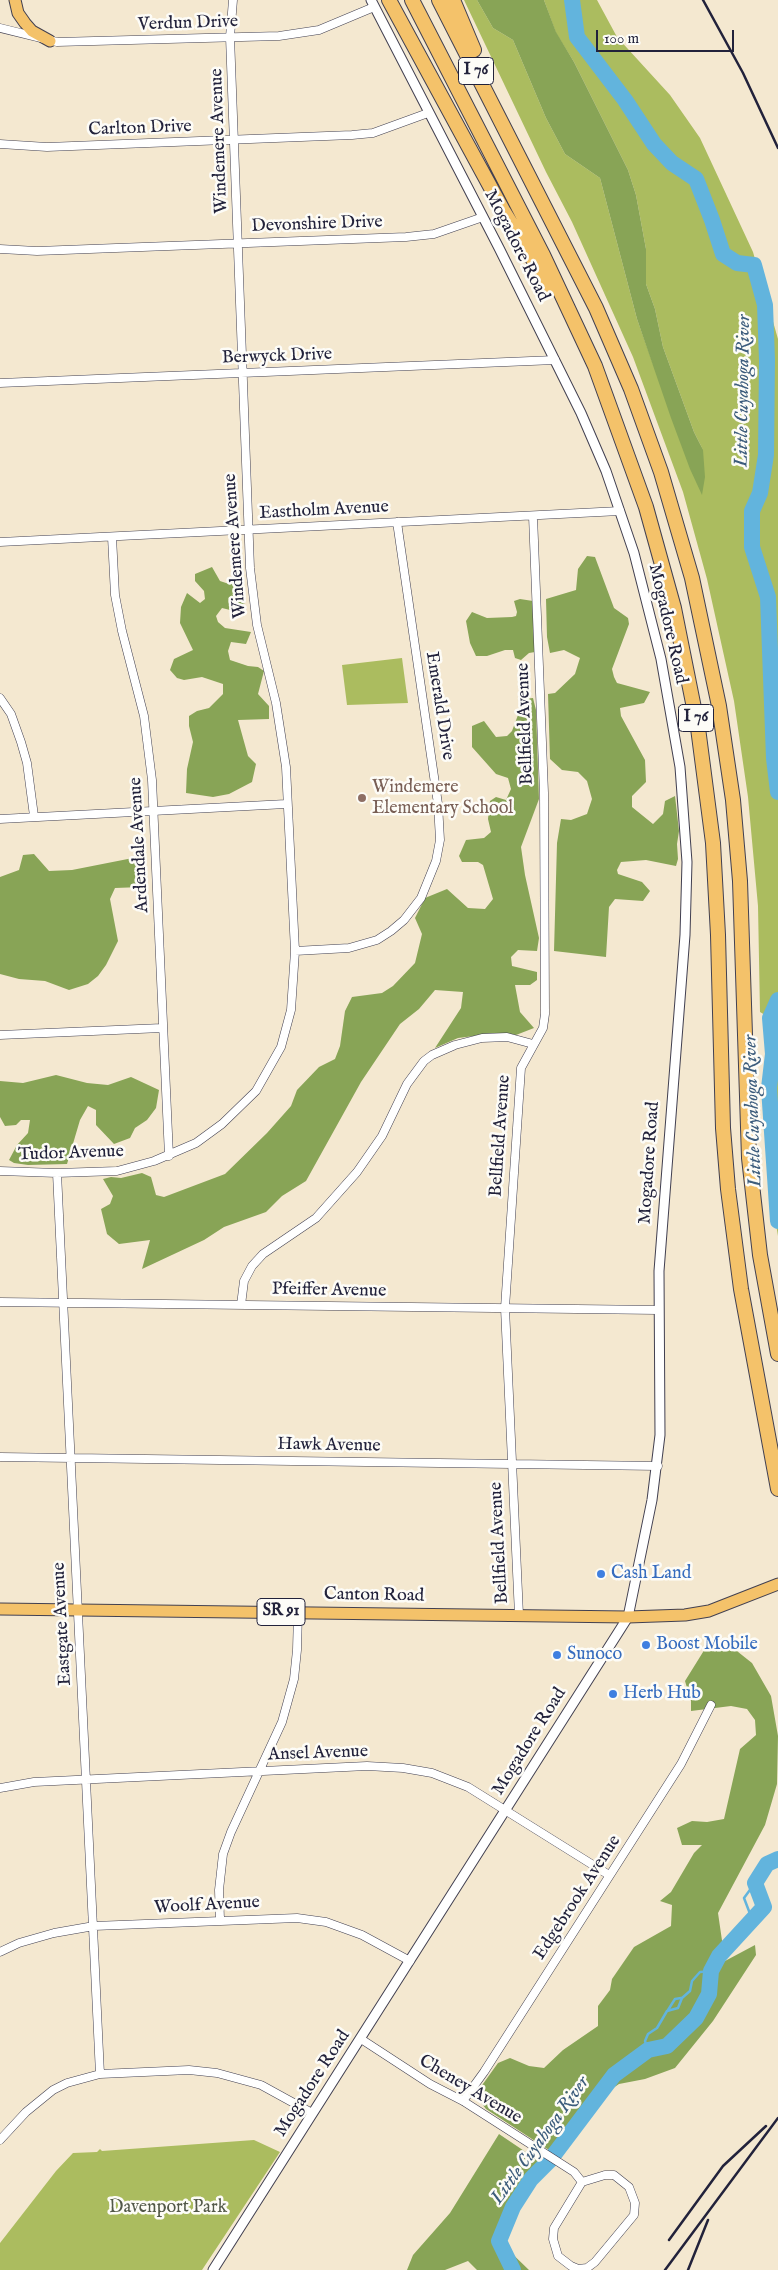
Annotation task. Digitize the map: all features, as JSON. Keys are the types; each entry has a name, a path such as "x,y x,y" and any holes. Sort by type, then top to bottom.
{"highway":[{"path":"389,0 524,245 576,323"},
{"name":"I 76","path":"412,0 576,323 613,411 646,507 674,608 698,728 712,834 716,888 720,1053 728,1189 741,1289 778,1489"},
{"name":"I 76","path":"439,0 596,308 630,389 678,527 704,627 719,706 733,800 740,881 749,1158 760,1255 778,1354"},
{"path":"453,0 513,143"}],"main road":[{"path":"15,0 18,13 24,23 32,31 50,41"},
{"name":"SR 91","path":"628,1617 685,1615 709,1611 778,1584"},
{"name":"Canton Road","path":"0,1609 628,1617"}],"street":[{"name":"Windemere Avenue","path":"233,0 230,37 251,583 257,625 284,746 295,951 293,989 288,1025 281,1047 263,1080"},
{"name":"Verdun Drive","path":"0,28 50,41 78,43 297,34 319,30 372,3"},
{"name":"Mogadore Road","path":"213,2270 628,1617 658,1466 660,1435 658,1310 664,1192 685,935 687,840 680,767 661,659 646,595 620,512 595,444 556,360 372,3"},
{"name":"Carlton Drive","path":"0,144 47,147 373,133 428,113"},
{"name":"Devonshire Drive","path":"0,249 37,251 427,235 448,230 483,217"},
{"name":"Berwyck Drive","path":"0,383 556,360"},
{"name":"Eastholm Avenue","path":"0,542 620,512"},
{"name":"Bellfield Avenue","path":"519,1615 505,1308 521,1068 543,1028 545,1014 544,793 533,516"},
{"name":"Emerald Drive","path":"295,951 334,950 363,945 391,931 404,920 420,898 436,862 440,840 438,804 397,522"},
{"name":"Ardendale Avenue","path":"112,537 116,595 122,631 148,737 154,810 169,1156"},
{"path":"0,698 11,714 21,742 28,771 34,816"},
{"path":"0,819 286,804"},
{"path":"0,1035 162,1028"},
{"path":"240,1305 244,1281 252,1266 263,1254 316,1218 357,1172 382,1136 407,1084 424,1061 432,1054 455,1045 482,1038 507,1037 533,1044"},
{"name":"Tudor Avenue","path":"0,1171 57,1173 117,1170 138,1166 169,1156 196,1143 222,1124 243,1105 263,1080"},
{"name":"Eastgate Avenue","path":"57,1173 100,2074"},
{"name":"Pfeiffer Avenue","path":"0,1302 658,1310"},
{"name":"Hawk Avenue","path":"0,1457 70,1460 658,1466"},
{"path":"220,1920 219,1890 223,1854 231,1832 277,1737 289,1701 298,1650 298,1612"},
{"name":"Edgebrook Avenue","path":"463,2101 484,2072 681,1764 710,1705"},
{"name":"Ansel Avenue","path":"0,1788 20,1783 367,1766 410,1769 446,1778 468,1787 609,1876"},
{"name":"Woolf Avenue","path":"0,1952 54,1933 94,1926 297,1918 326,1922 362,1934 410,1961"},
{"name":"Cheney Avenue","path":"361,2039 430,2084 463,2101 574,2172 582,2182"},
{"path":"0,2140 39,2099 67,2083 100,2074 189,2070 217,2073 261,2085 312,2113"},
{"path":"614,2175 629,2187 635,2203 635,2211 621,2232 595,2262 587,2268 578,2269 558,2256 552,2239 558,2219 582,2182 598,2176 614,2175"}],"green space":[{"path":"464,0 477,0 493,28 513,40 546,118 565,154 600,178 637,319 653,364 703,450 694,432 663,347 655,309 646,284 646,249 636,195 628,170 574,62 556,33 544,0 597,0 617,37 670,95 700,138 753,252 778,339 778,1236 771,1195 765,1107 765,1015 760,1012 758,906 748,797 734,701 707,579 683,492 633,357 572,222 546,172"},
{"path":"477,0 544,0 556,32 574,62 628,170 636,195 646,249 646,284 655,309 663,347 694,432 703,450 705,477 702,495 671,418 637,319 600,178 565,154 546,118 513,40 493,28"},
{"path":"587,556 595,557 614,608 628,618 629,624 612,669 614,677 617,683 650,692 644,703 620,708 621,716 645,760 646,782 632,796 632,807 653,824 663,814 665,801 675,796 679,831 676,866 646,860 621,862 617,870 618,874 642,882 650,891 643,901 615,899 609,907 606,957 554,951 557,843 561,819 571,820 587,814 592,799 587,781 578,772 562,770 550,759 548,694 555,693 575,674 580,658 564,650 550,653 547,637 546,599 576,590 578,569"},
{"path":"212,567 220,581 229,584 238,581 244,587 245,603 230,610 222,608 216,616 218,622 225,628 251,632 246,644 231,642 228,651 230,660 258,667 264,671 258,694 269,706 269,719 238,720 248,756 256,764 252,782 229,794 213,797 186,793 187,769 193,742 189,726 189,716 197,711 209,708 223,694 223,684 202,677 184,680 177,678 170,670 174,659 193,650 180,623 181,607 187,593 200,603 205,599 204,591 195,581 195,574"},
{"path":"520,599 533,601 535,652 529,653 521,660 515,658 513,650 505,650 487,656 476,656 470,643 466,621 472,612 487,618 516,616 517,612 514,601"},
{"path":"402,658 408,703 347,705 342,665"},
{"path":"533,698 536,710 539,799 521,847 525,875 539,938 537,951 518,950 511,957 512,966 537,972 537,980 530,985 515,985 520,1012 534,1028 516,1035 498,1033 458,1038 435,1048 461,1008 463,992 435,990 419,1009 400,1024 361,1082 306,1181 282,1196 266,1212 224,1227 204,1240 142,1269 150,1240 119,1244 107,1234 101,1209 110,1204 113,1196 103,1179 111,1177 121,1178 142,1173 151,1177 156,1195 164,1197 225,1174 267,1133 291,1106 297,1090 319,1067 335,1059 340,1046 345,1011 352,997 382,993 393,986 415,963 422,934 415,918 425,898 447,889 468,908 485,909 493,899 483,865 478,862 462,862 459,856 466,840 484,838 491,832 488,819 490,801 496,797 506,800 511,789 508,778 496,774 472,747 472,726 484,721 496,737 507,736 512,731 524,699"},
{"path":"34,854 49,871 72,870 143,856 147,868 147,878 142,887 115,888 110,899 118,941 106,965 98,976 88,984 69,990 45,981 19,979 0,974 0,877 19,870 23,855"},
{"path":"56,1075 87,1083 108,1085 131,1077 159,1090 156,1108 147,1120 135,1128 130,1138 114,1144 96,1125 96,1110 88,1106 80,1120 67,1164 28,1165 14,1163 9,1160 17,1145 28,1133 30,1120 21,1120 16,1125 5,1126 0,1117 0,1081 23,1083"},
{"path":"723,1640 752,1663 771,1696 778,1736 777,1784 765,1825 718,1913 725,1961 755,1945 756,1955 713,2021 675,2068 645,2079 619,2084 594,2101 555,2154 486,2109 475,2095 498,2063 510,2058 529,2066 544,2068 563,2050 598,2026 598,2006 610,1990 612,1979 634,1947 671,1926 672,1905 660,1901 671,1892 694,1853 702,1845 682,1845 677,1828 692,1821 707,1822 724,1819 740,1749 756,1735 755,1720 747,1709 731,1706 691,1711 691,1701 685,1681 708,1644"},
{"path":"499,2134 545,2165 531,2179 513,2207 499,2241 529,2270 477,2270 468,2261 445,2270 407,2270 413,2255 450,2213"},
{"name":"Davenport Park","path":"254,2140 280,2152 202,2270 0,2270 0,2243 56,2171 73,2153 97,2152 100,2149 102,2151"}],"waterway":[{"name":"Little Cuyahoga River","path":"572,0 577,37 625,100 654,144 672,163 696,179 723,254 737,263 754,265 765,305 767,360 766,455 760,493 752,511 752,547 768,597 774,758 778,792"},
{"name":"Little Cuyahoga River","path":"778,1000 770,1018 773,1054 769,1088 778,1221"},
{"name":"Little Cuyahoga River","path":"513,2270 499,2241 513,2207 531,2179 550,2160 614,2075 648,2050 667,2046 696,2018 709,1994 711,1971 719,1956 764,1907 755,1883 767,1864 778,1859"},
{"name":"Little Cuyahoga River","path":"752,1919 744,1898 755,1883"},
{"name":"Little Cuyahoga River","path":"648,2050 645,2041 648,2034 657,2028 667,2011 678,2008 682,1998 690,1991 692,1981 700,1972 711,1971"},
{"name":"Little Cuyahoga River","path":"668,2010 675,1999 681,1998"}],"railway":[{"path":"703,0 743,73 778,148"},
{"path":"665,2270 778,2118"},
{"path":"669,2240 723,2166 766,2126"},
{"path":"688,2270 708,2220"}],"place":[{"name":"Windemere Elementary School","path":"362,798"},
{"name":"Cash Land","path":"601,1574"},
{"name":"Boost Mobile","path":"646,1645"},
{"name":"Sunoco","path":"557,1655"},
{"name":"Herb Hub","path":"613,1694"}]}
